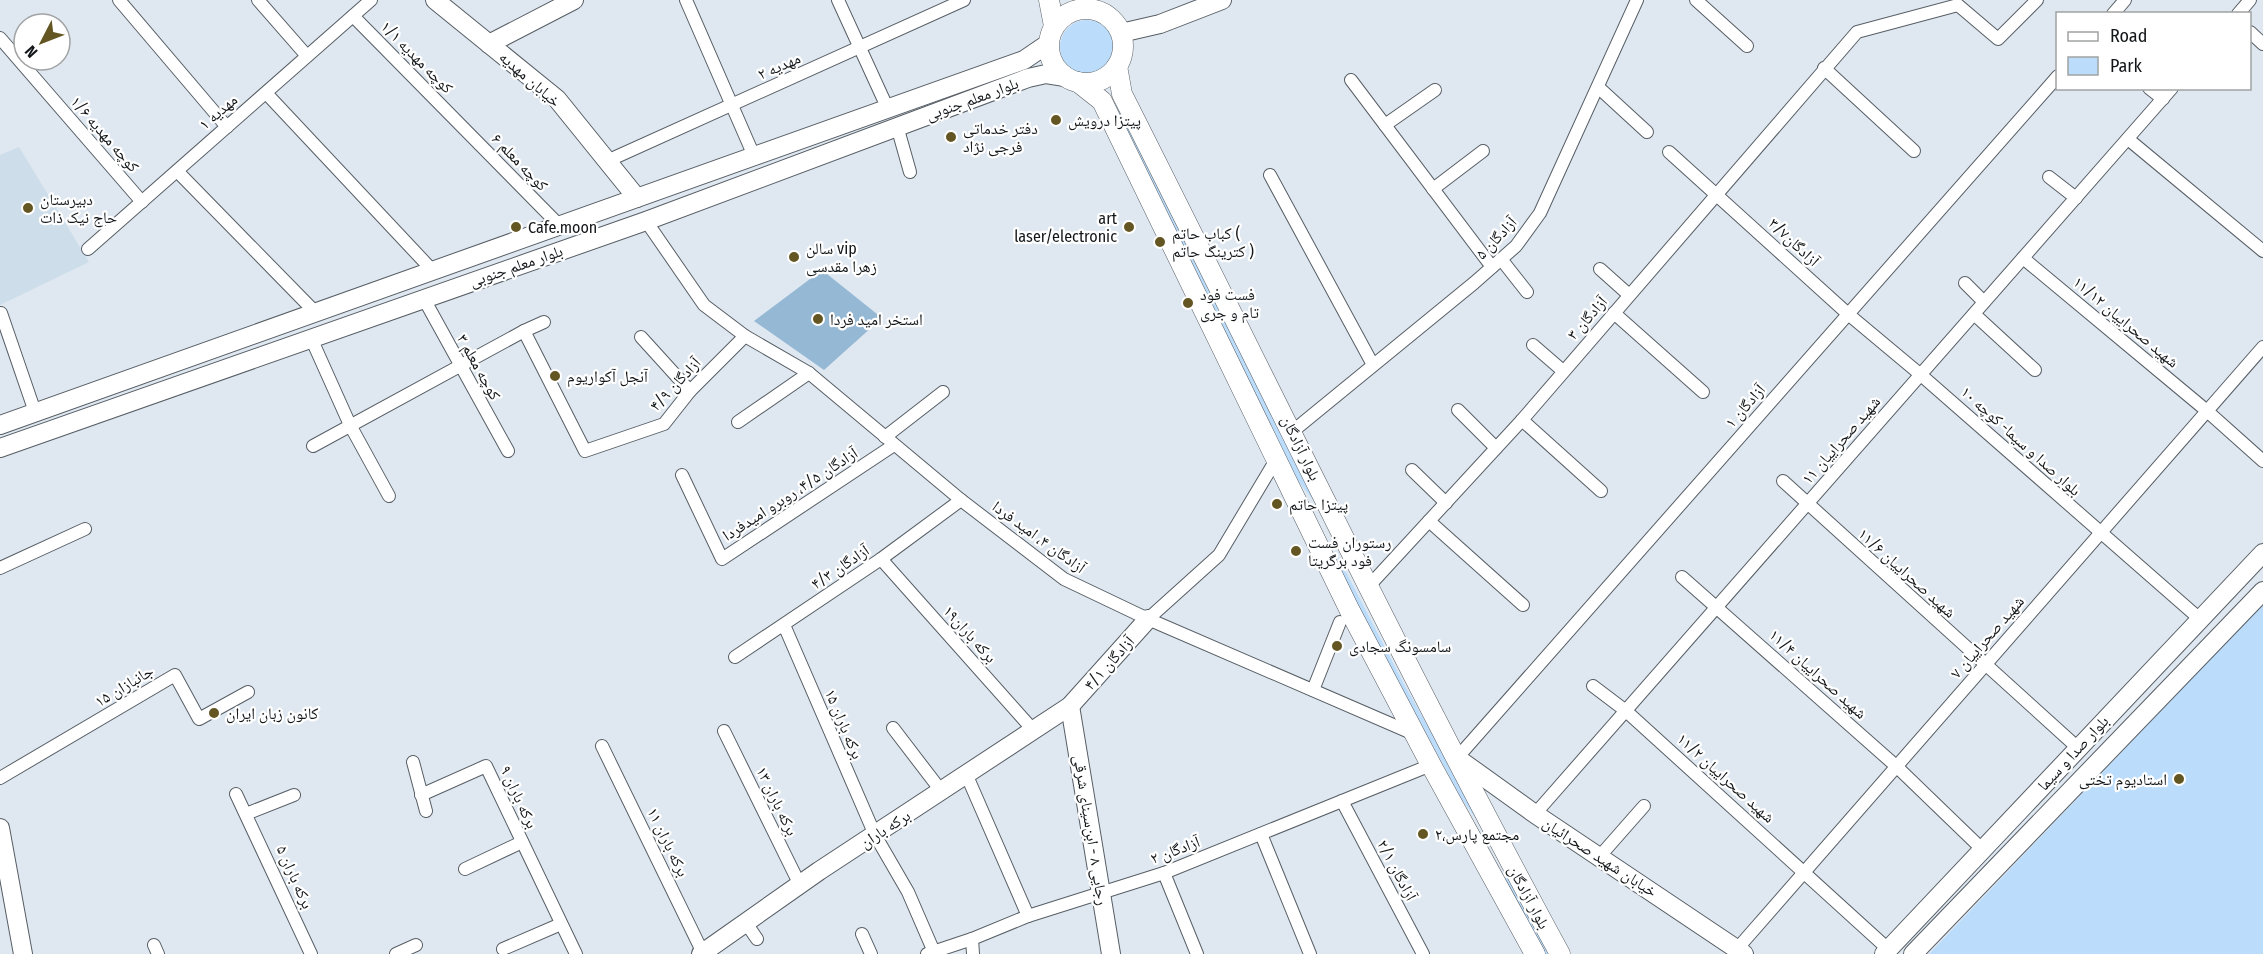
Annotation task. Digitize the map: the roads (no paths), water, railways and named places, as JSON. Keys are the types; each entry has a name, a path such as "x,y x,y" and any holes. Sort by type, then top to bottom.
{"main road":[{"name":"خیابان مهدیه","path":"435,0 557,99 637,198"},
{"path":"489,44 555,4 574,0"},
{"path":"1049,0 1050,58 1071,80 1098,82 1109,76 1117,66 1123,45 1121,33 1108,16 1084,5 1073,10 1051,35"},
{"path":"1121,33 1160,24 1222,0"},
{"name":"بلوار معلم جنوبی","path":"0,425 1024,60 1051,35"},
{"name":"بلوار آزادگان","path":"1117,66 1122,94 1369,586 1512,866 1560,954"},
{"name":"بلوار معلم جنوبی","path":"0,448 646,220 1028,78 1046,74 1071,80"},
{"name":"بلوار آزادگان","path":"1071,80 1102,101 1316,540 1415,735 1535,954"},
{"path":"800,139 808,159"},
{"path":"1316,540 1340,528"},
{"name":"بلوار صدا و سیما","path":"1886,952 2263,553"},
{"name":"بلوار صدا و سیما","path":"1913,954 2263,591"},
{"name":"آزادگان ۴/۱","path":"1070,706 1148,619"},
{"name":"برکه باران","path":"702,953 800,885 1070,706"},
{"name":"رجایی ۸ - ابن‌سینای شرقی","path":"1070,706 1111,954"},
{"name":"خیابان شهید صحرائیان","path":"1457,758 1535,814 1741,951"},
{"path":"0,828 23,954"},
{"path":"1483,857 1502,846"},
{"path":"1493,875 1512,866"}],"street":[{"path":"119,0 227,127"},
{"name":"مهدیه ۱","path":"88,249 371,0"},
{"path":"686,0 754,156"},
{"path":"838,0 887,107"},
{"name":"مهدیه ۲","path":"607,161 963,0"},
{"name":"آزادگان ۵","path":"1293,431 1516,246 1540,213 1637,0"},
{"path":"1696,0 1747,46"},
{"name":"آزادگان ۳","path":"1369,586 1522,420 1628,294 1718,194 1857,32 1958,5 1998,39 2037,0"},
{"path":"2115,12 2125,0"},
{"path":"2240,12 2250,0"},
{"path":"262,5 307,56"},
{"name":"کوچه مهدیه ۱/۱","path":"353,16 457,121"},
{"path":"2251,33 2263,44"},
{"name":"کوچه مهدیه ۱/۶","path":"0,38 142,202"},
{"path":"1824,68 1914,150"},
{"name":"آزادگان ۱","path":"1457,758 2056,78"},
{"path":"1351,80 1433,189 1496,263 1527,292"},
{"path":"1598,87 1647,132"},
{"path":"1385,125 1435,90"},
{"path":"2152,90 2163,99"},
{"name":"شهید صحراییان ۱۱","path":"1535,814 2170,90"},
{"path":"266,93 433,271"},
{"name":"کوچه معلم ۶","path":"457,121 560,226"},
{"path":"897,126 910,172"},
{"path":"2128,139 2263,251"},
{"path":"1433,189 1482,151"},
{"name":"آزادگان۳/۷","path":"1669,152 1848,314 1921,375"},
{"path":"177,171 316,313"},
{"path":"1270,175 1373,365"},
{"path":"2049,177 2076,198"},
{"name":"آزادگان ۴، امید فردا","path":"646,220 704,305 745,336 808,373 961,500 1064,579 1148,619 1415,735"},
{"name":"شهید صحراییان ۱۱/۱۲","path":"2023,258 2207,411 2263,461"},
{"path":"1600,268 1628,294"},
{"path":"1965,283 1984,302"},
{"name":"کوچه معلم ۳","path":"424,299 459,367 508,451"},
{"path":"1614,313 1703,392"},
{"path":"0,314 35,412"},
{"path":"1974,314 2035,370"},
{"path":"313,446 544,322"},
{"name":"آزادگان ۴/۹","path":"524,331 585,451 664,424 690,391 745,336"},
{"path":"641,337 690,391"},
{"path":"311,338 350,425 389,496"},
{"path":"1533,345 1563,371"},
{"name":"شهید صحراییان ۷","path":"1741,951 1805,871 2263,347"},
{"path":"738,422 808,373"},
{"name":"بلوار صدا و سيما- كوچه ١٠","path":"1921,375 2201,620"},
{"path":"890,441 943,392"},
{"path":"1458,410 1496,448"},
{"path":"1522,420 1601,491"},
{"name":"آزادگان ۴/۵، روبرو امیدفردا","path":"682,475 722,559 890,441"},
{"path":"1148,619 1219,555 1277,458"},
{"path":"1412,470 1446,503"},
{"name":"شهید صحراییان ۱۱/۶","path":"1783,481 2078,748"},
{"name":"آزادگان ۴/۳","path":"735,657 881,559 961,500"},
{"path":"1430,521 1523,605"},
{"path":"0,568 85,529"},
{"name":"برکه باران۱۹","path":"881,559 1034,731"},
{"name":"شهید صحراییان ۱۱/۴","path":"1682,577 1718,606 1896,766 1983,850"},
{"path":"1313,690 1340,622"},
{"name":"برکه باران ۱۵","path":"784,625 875,836 908,892 930,953"},
{"name":"جانبازان ۱۵","path":"0,778 175,675 199,719 248,692"},
{"name":"شهید صحراییان ۱۱/۲","path":"1593,686 1626,711 1805,871 1886,952"},
{"path":"892,728 942,792"},
{"name":"برکه باران ۱۳","path":"724,731 800,885"},
{"name":"برکه باران ۱۱","path":"602,746 702,953"},
{"path":"413,762 426,811"},
{"name":"آزادگان ۲","path":"930,953 1028,916 1101,895 1164,873 1431,765"},
{"name":"برکه باران ۹","path":"421,795 486,766 576,954"},
{"path":"967,776 1028,916"},
{"name":"برکه باران ۵","path":"236,794 311,954"},
{"path":"246,814 294,795"},
{"name":"آزادگان ۲/۱","path":"1342,801 1423,954"},
{"path":"1600,856 1644,806"},
{"path":"1261,834 1310,954"},
{"name":"برکه باران ۹","path":"465,869 522,842"},
{"path":"1164,873 1197,954"},
{"path":"746,923 757,939"},
{"path":"503,949 561,924"},
{"path":"862,934 871,954"},
{"path":"972,939 973,954"},
{"path":"396,954 416,945"}],"place":[{"name":"پیتزا درویش","path":"1056,120"},
{"name":"دفتر خدماتی فرجی نژاد","path":"951,137"},
{"name":"دبیرستان حاج نیک ذات","path":"28,208"},
{"name":"Cafe.moon","path":"516,227"},
{"name":"art laser/electronic","path":"1129,227"},
{"name":"کباب حاتم ( کترینگ حاتم )","path":"1160,242"},
{"name":"سالن vip زهرا مقدسی","path":"794,257"},
{"name":"فست فود تام و جرى","path":"1188,303"},
{"name":"استخر امید فردا","path":"818,319"},
{"name":"آنجل آکواریوم","path":"555,376"},
{"name":"پیتزا حاتم","path":"1277,504"},
{"name":"رستوران فست فود برگریتا","path":"1296,551"},
{"name":"سامسونگ سجادی","path":"1337,646"},
{"name":"کانون زبان ایران","path":"214,713"},
{"name":"استادیوم تختی","path":"2179,779"},
{"name":"۲،مجتمع پارس","path":"1423,834"}]}
